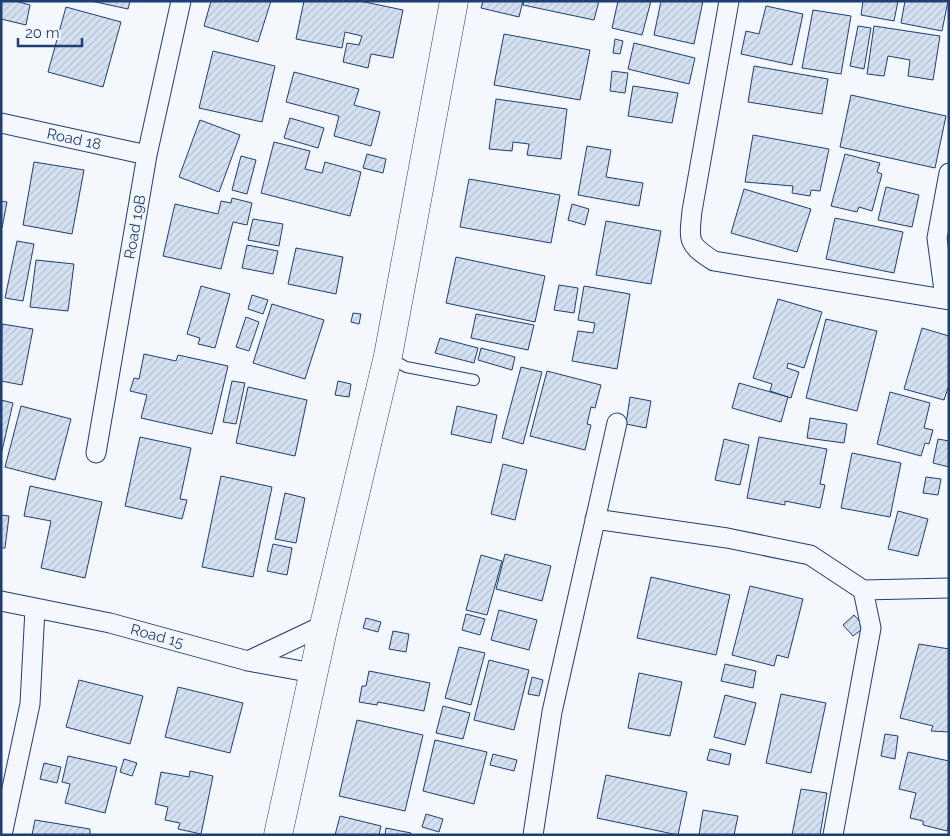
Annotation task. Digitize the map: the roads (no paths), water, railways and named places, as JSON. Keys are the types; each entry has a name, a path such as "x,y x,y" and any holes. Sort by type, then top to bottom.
{"street":[{"name":"Road 19B","path":"96,453 147,155 181,1"},
{"path":"278,835 324,625 388,356 454,1"},
{"path":"728,1 692,211 689,238 697,251 714,261 947,299 937,238 949,173"},
{"name":"Road 18","path":"1,123 147,155"},
{"path":"533,835 552,712 617,422"},
{"path":"595,519 727,538 810,555 863,590 949,588"},
{"path":"833,835 871,628 863,590"},
{"name":"Road 15","path":"1,601 110,623 248,661 313,673"},
{"path":"2,835 30,704 34,609"},
{"path":"248,661 324,625"}],"lane":[{"path":"388,356 406,367 474,380"}]}
